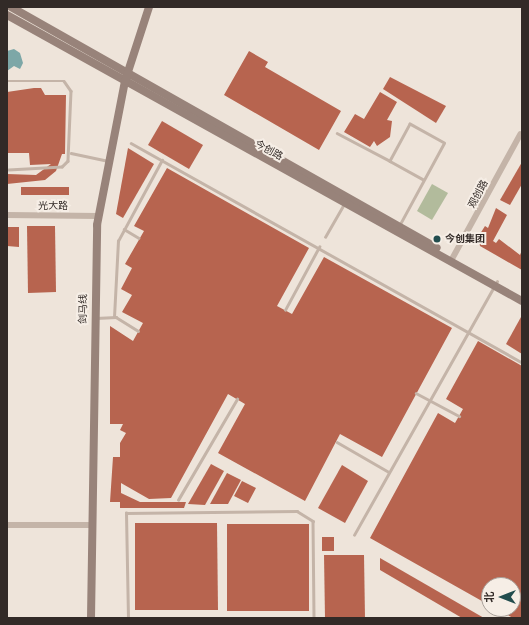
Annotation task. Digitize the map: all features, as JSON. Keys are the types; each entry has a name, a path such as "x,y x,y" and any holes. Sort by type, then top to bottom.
{"main road":[{"name":"今创路","path":"11,7 129,72 399,226 453,259 496,283 522,295"},
{"name":"剑马线","path":"91,618 93,318 98,216 125,81 149,7"},
{"name":"今创路","path":"7,15 344,204 453,259"},
{"name":"今创路","path":"496,283 522,301"}],"street":[{"name":"观创路","path":"453,259 520,135"},
{"name":"光大路","path":"7,215 98,216"},
{"path":"7,525 92,525"}],"lane":[{"path":"7,81 64,81 69,84 71,153 62,167 9,170"},
{"path":"390,161 410,124 444,143 423,179 399,226"},
{"path":"337,133 423,179"},
{"path":"131,143 522,362"},
{"path":"71,153 108,161"},
{"path":"114,318 118,240 162,160"},
{"path":"325,237 344,204"},
{"path":"124,229 139,238"},
{"path":"285,310 319,247"},
{"path":"354,535 467,331 496,283"},
{"path":"93,318 114,318 138,331"},
{"path":"416,393 459,416"},
{"path":"178,500 237,399"},
{"path":"337,442 389,472"},
{"path":"128,618 126,513 297,511 313,521 314,618"}],"green space":[{"path":"432,184 448,193 432,220 417,211"}],"water":[{"path":"14,49 20,53 23,63 20,69 14,66 7,71 7,51"}],"building":[{"path":"249,51 268,62 265,67 341,111 319,150 224,95"},
{"path":"390,77 446,106 436,123 383,89"},
{"path":"41,88 45,95 66,95 65,154 62,154 56,171 45,180 7,184 7,174 36,175 51,164 30,165 29,153 7,153 7,92"},
{"path":"380,92 397,102 387,120 392,121 390,137 377,146 374,141 370,147 344,132 355,114 364,119"},
{"path":"162,121 203,145 189,169 148,145"},
{"path":"128,148 154,164 123,218 116,214"},
{"path":"522,162 522,184 510,205 500,200"},
{"path":"167,168 309,248 277,306 292,314 324,257 452,328 382,457 340,434 305,501 218,453 245,404 228,394 171,498 149,499 121,483 121,493 140,502 186,502 184,508 120,508 120,502 110,502 113,457 120,457 120,443 126,433 120,430 123,424 110,424 110,326 133,341 143,323 122,312 132,295 121,289 132,268 125,264 144,231 134,226"},
{"path":"21,187 69,187 69,195 21,195"},
{"path":"496,208 507,215 493,241 496,243 499,239 520,255 522,250 522,270 480,246 478,237 485,226 488,228"},
{"path":"27,226 55,226 56,292 28,293"},
{"path":"7,227 19,227 19,247 7,246"},
{"path":"521,317 522,318 522,354 506,344"},
{"path":"478,341 522,366 522,618 511,617 521,617 521,577 481,577 481,600 370,538 438,413 455,423 463,409 446,399"},
{"path":"211,464 224,471 205,505 188,504"},
{"path":"342,465 368,481 345,523 318,508"},
{"path":"227,473 241,480 228,504 210,504"},
{"path":"242,481 256,488 248,503 234,496"},
{"path":"135,523 217,523 218,610 135,610"},
{"path":"227,524 309,524 309,611 227,611"},
{"path":"322,537 334,537 334,551 322,551"},
{"path":"324,555 364,555 365,618 325,618"},
{"path":"380,558 484,618 462,618 380,570"}],"place":[{"name":"今创集团","path":"437,239"}]}
